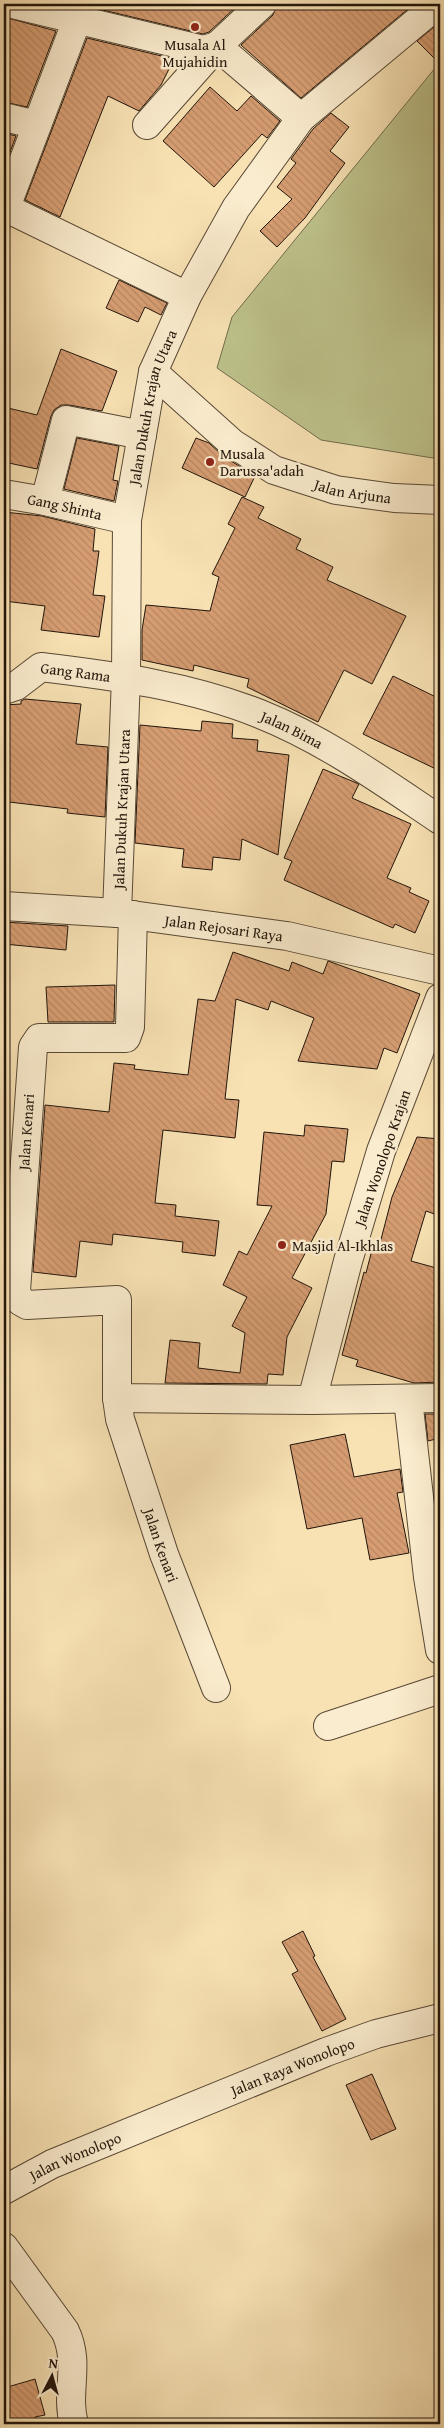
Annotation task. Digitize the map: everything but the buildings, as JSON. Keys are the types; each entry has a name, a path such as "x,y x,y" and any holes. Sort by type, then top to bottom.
{"street":[{"path":"12,4 204,50 217,46"},
{"path":"147,125 217,46 262,4"},
{"name":"Jalan Dukuh Krajan Utara","path":"125,914 127,520 153,372 187,296 236,208 301,118 438,4"},
{"path":"77,20 5,207 187,296"},
{"path":"217,46 301,118"},
{"path":"4,117 37,125"},
{"name":"Jalan Arjuna","path":"153,372 232,443 274,470 336,490 394,498 440,500"},
{"path":"45,501 66,420 142,435"},
{"name":"Gang Shinta","path":"4,494 45,501 127,520"},
{"name":"Gang Rama","path":"4,690 16,686 41,667 126,677"},
{"name":"Jalan Bima","path":"126,677 201,694 261,714 348,758 440,820"},
{"name":"Jalan Rejosari Raya","path":"4,906 125,914 287,936 440,971"},
{"name":"Jalan Kenari","path":"125,914 130,1027 126,1038 39,1038 33,1047 16,1291 20,1301 27,1304 117,1300 117,1398 120,1419 164,1554 216,1688"},
{"name":"Jalan Wonolopo Krajan","path":"312,1400 348,1261 381,1151 440,998"},
{"path":"117,1398 312,1400 440,1398"},
{"path":"408,1399 428,1577 440,1650"},
{"path":"328,1726 440,1689"},
{"name":"Jalan Raya Wonolopo","path":"147,2126 326,2052 376,2034 440,2018"},
{"name":"Jalan Wonolopo","path":"4,2190 52,2164 147,2126"},
{"path":"4,2247 65,2331 71,2344 74,2363 70,2407 74,2424"}],"green space":[{"path":"440,62 440,451 433,458 321,440 217,368 232,317"}],"place":[{"name":"Musala Al Mujahidin","path":"195,27"},
{"name":"Musala Darussa'adah","path":"210,462"},
{"name":"Masjid Al-Ikhlas","path":"282,1245"}]}
